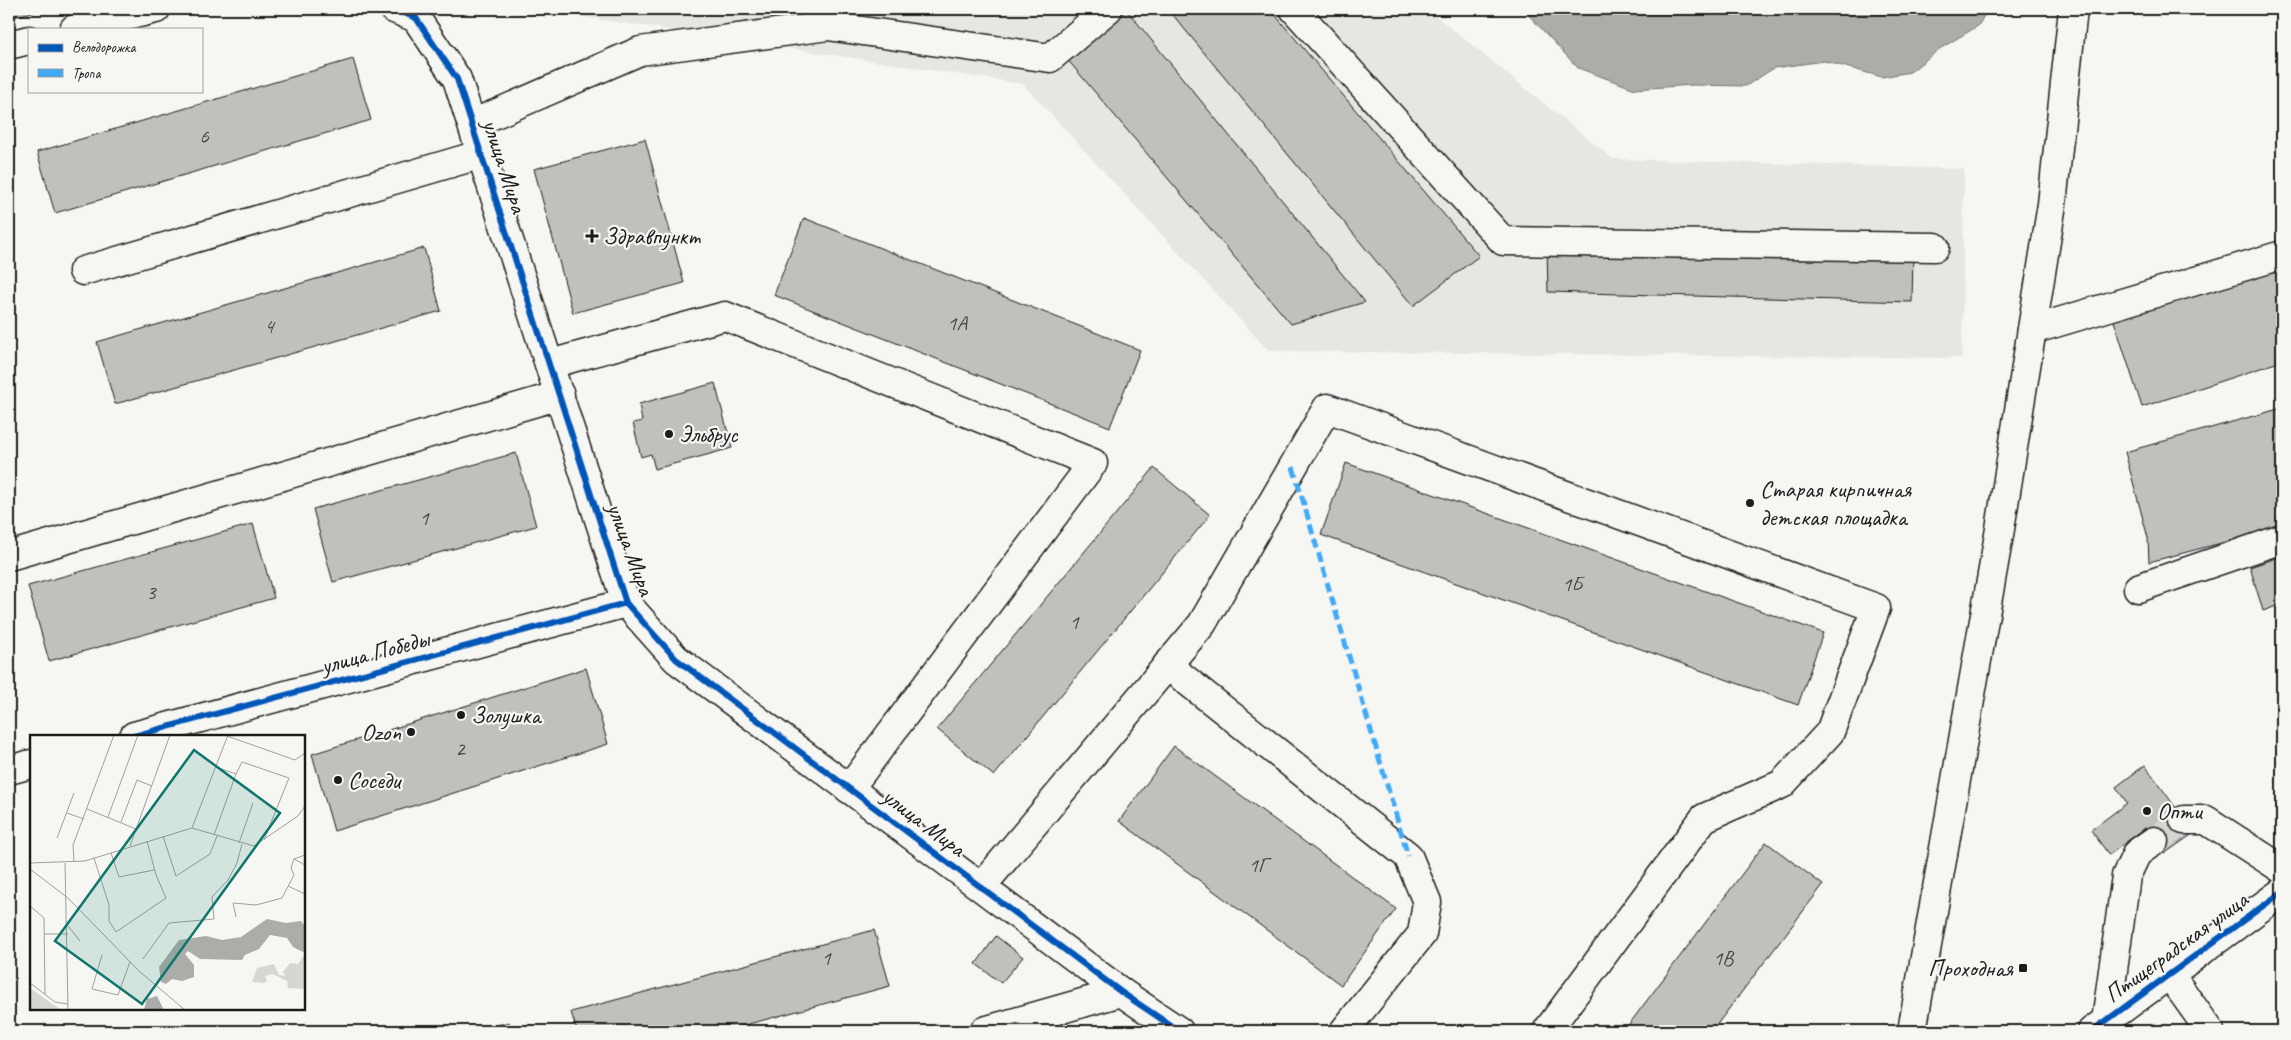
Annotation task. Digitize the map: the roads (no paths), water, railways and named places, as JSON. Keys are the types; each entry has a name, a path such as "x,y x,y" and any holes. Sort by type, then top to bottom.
{"street":[{"path":"78,28 156,9"},
{"name":"улица Мира","path":"394,9 416,18 457,79 626,603 676,659 1121,992 1179,1031"},
{"path":"472,124 640,51 828,26 1050,58 1108,9"},
{"path":"1294,9 1503,241 1935,247"},
{"path":"1912,1031 2052,204 2073,9"},
{"path":"9,45 28,40"},
{"path":"82,271 482,154"},
{"path":"2032,330 2282,255"},
{"path":"550,364 725,316 1093,463 849,789"},
{"path":"9,556 560,395"},
{"path":"981,887 1202,624 1327,408 1876,608 1830,732 1782,784 1704,818 1547,1031"},
{"path":"2138,588 2282,539"},
{"name":"улица Победы","path":"138,735 626,603"},
{"path":"1167,666 1408,856 1427,902 1422,934 1344,1031"},
{"path":"2184,820 2206,820 2282,869"},
{"path":"2099,1026 2126,876 2137,854 2154,841"},
{"name":"Птицеградская улица","path":"2099,1026 2282,892"},
{"path":"2170,974 2210,1031"},
{"path":"984,1031 1121,992"}],"tunnel":[{"path":"2154,841 2184,820"}],"place":[{"name":"Здравпункт","path":"592,236"},
{"name":"Эльбрус","path":"669,434"},
{"name":"Старая кирпичная детская площадка","path":"1750,503"},
{"name":"Золушка","path":"461,715"},
{"name":"Ozon","path":"411,732"},
{"name":"Соседи","path":"338,780"},
{"name":"Опти","path":"2147,811"},
{"name":"Проходная","path":"2023,968"}]}
